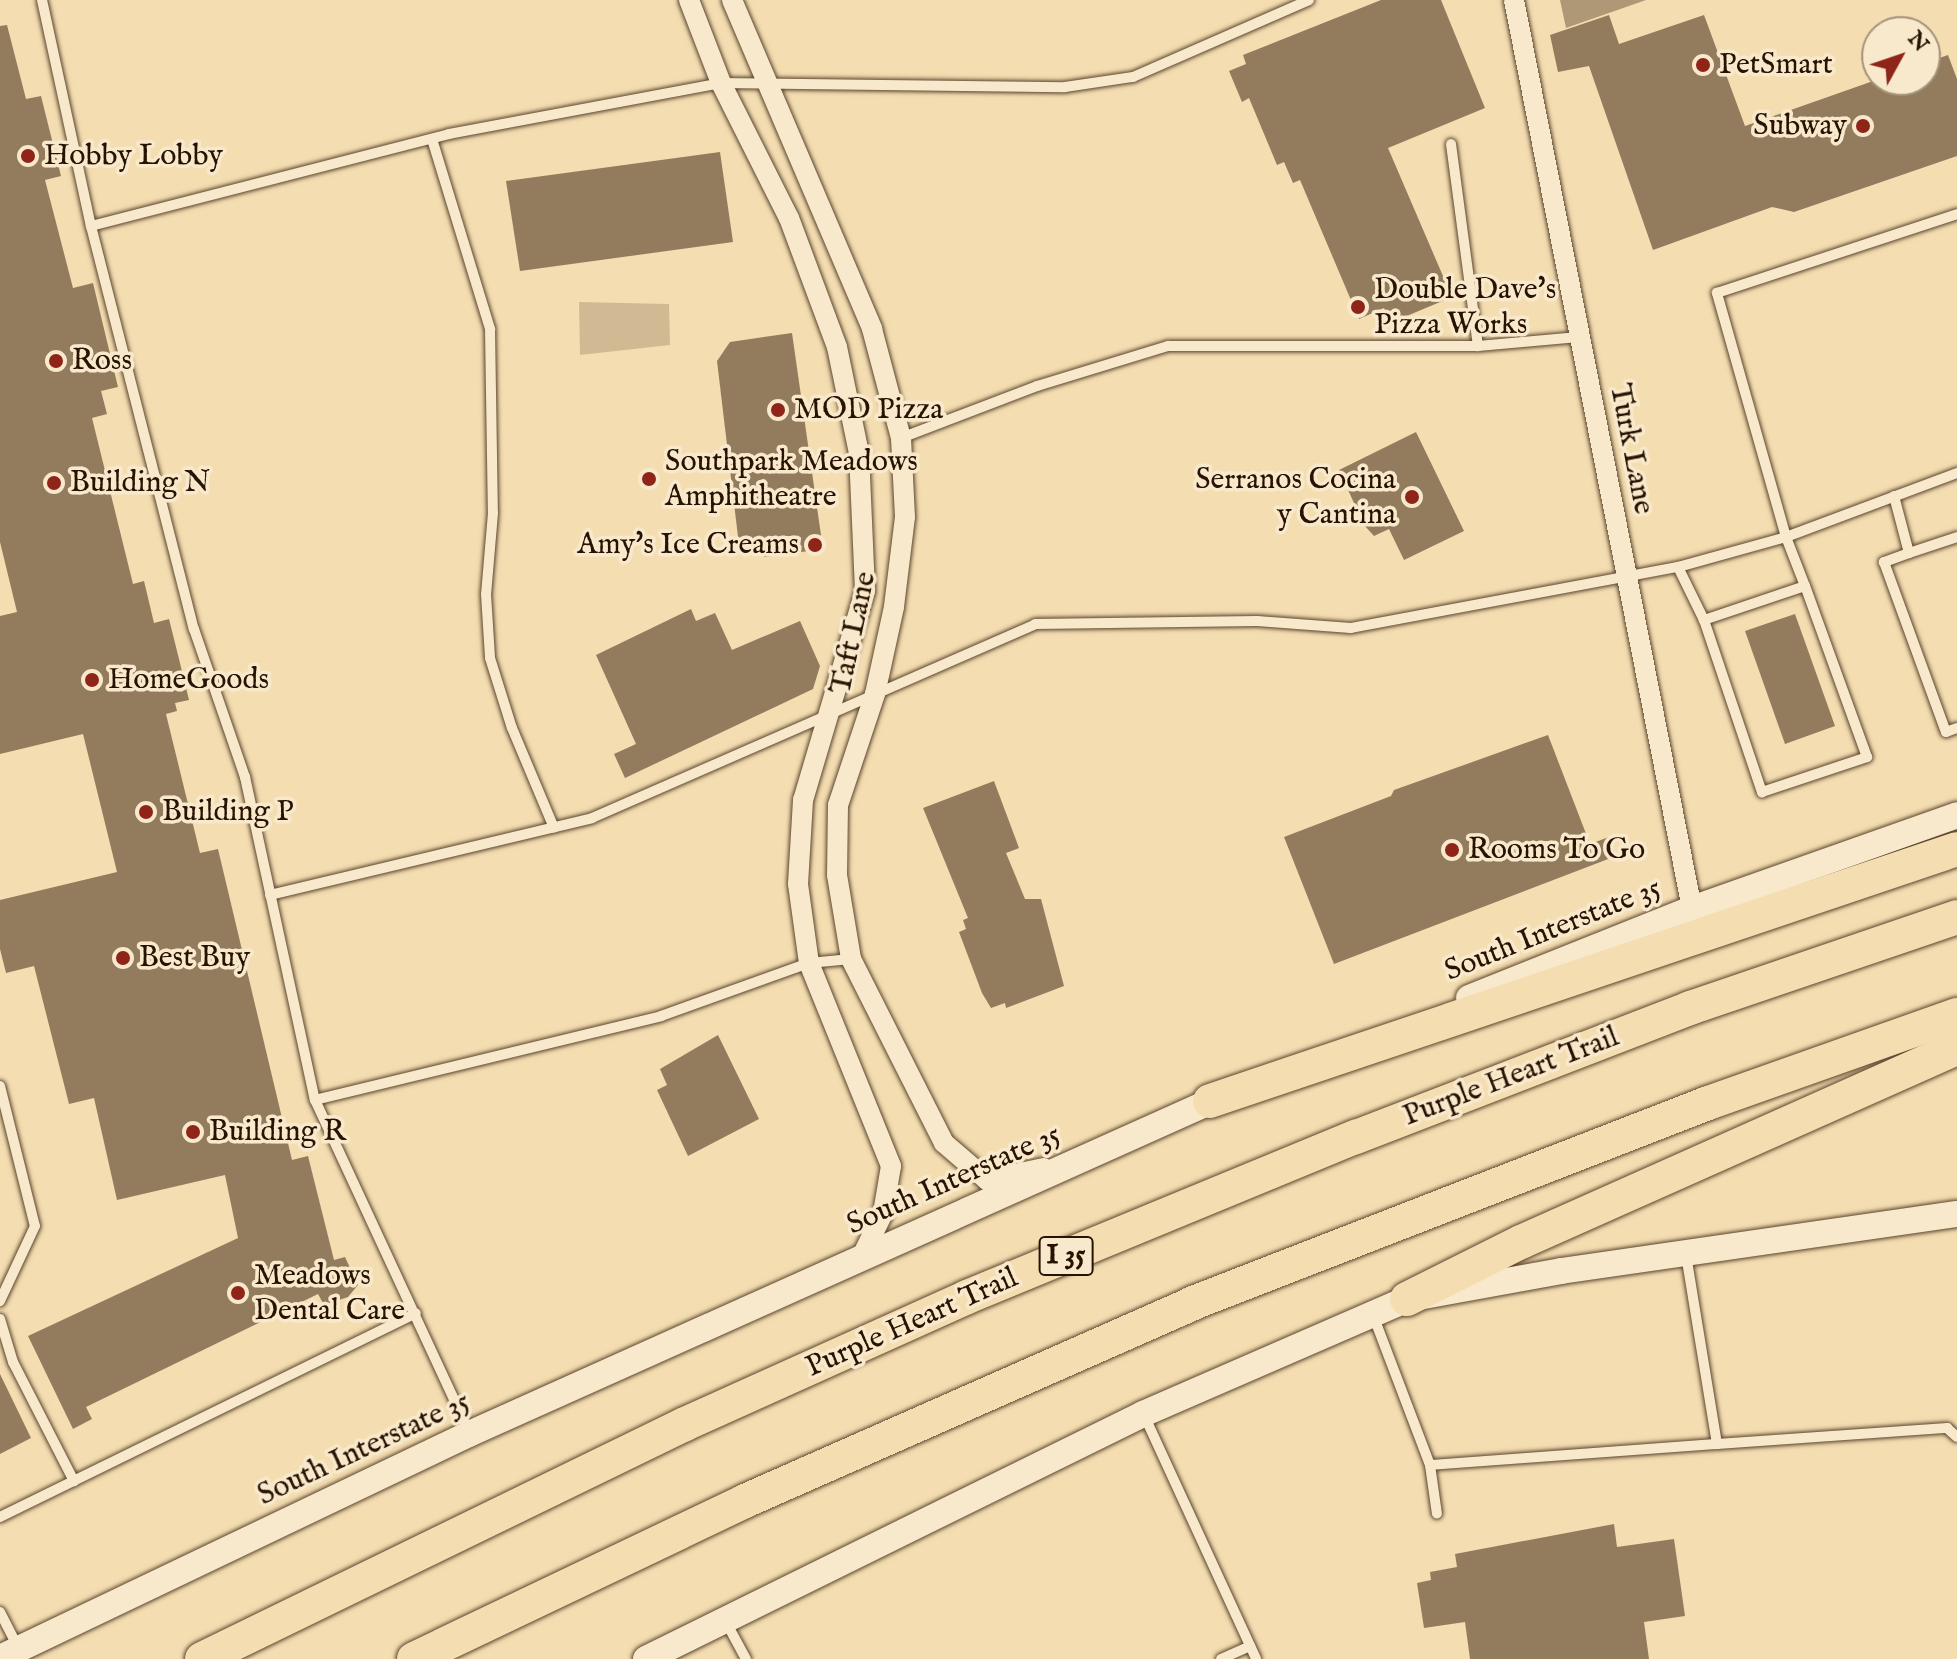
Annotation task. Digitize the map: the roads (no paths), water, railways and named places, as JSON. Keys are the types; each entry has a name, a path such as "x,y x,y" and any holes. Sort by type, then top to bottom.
{"highway":[{"path":"1210,1101 1957,849"},
{"name":"Purple Heart Trail","path":"202,1659 685,1424 967,1297 1661,1019 1957,917"},
{"path":"414,1659 745,1501 1166,1315 1694,1108 1957,1015"},
{"path":"1407,1299 1521,1242 1957,1048"}],"main road":[{"name":"South Interstate 35","path":"9,1654 469,1434 1210,1101 1692,909 1957,815"},
{"path":"646,1659 1143,1414 1407,1299 1957,1214"}],"street":[{"name":"Taft Lane","path":"689,0 721,83 789,218 837,347 859,453 865,591 833,713 803,800 798,884 809,963 891,1166 883,1213 862,1256"},
{"name":"Taft Lane","path":"732,0 764,82 872,329 901,438 905,517 894,607 875,694 838,805 837,875 851,959 944,1143 987,1180 1068,1163"},
{"name":"Turk Lane","path":"1514,0 1624,577 1692,909"}],"lane":[{"path":"42,0 91,226 194,629 245,777 315,1100 416,1313 469,1434"},
{"path":"91,226 432,139 721,83 1065,87 1133,77 1309,0"},
{"path":"432,139 490,329 493,513 486,594 490,658 512,728 554,828"},
{"path":"1451,144 1478,346"},
{"path":"1678,567 1704,620 1762,792 1867,757 1786,537 1717,293 1957,214"},
{"path":"901,438 1037,386 1168,346 1478,346 1579,337"},
{"path":"270,895 592,818 1035,624 1257,621 1351,628 1678,567 1786,537 1957,473"},
{"path":"1894,496 1909,553"},
{"path":"1957,537 1884,562 1946,732 1957,728"},
{"path":"1704,620 1805,586"},
{"path":"315,1100 661,1016 809,963 851,959"},
{"path":"0,1086 35,1226 0,1301"},
{"path":"0,1107 7,1120"},
{"path":"1686,1254 1717,1444"},
{"path":"0,1517 416,1313"},
{"path":"1373,1315 1430,1465 1437,1514"},
{"path":"0,1319 13,1362 74,1481"},
{"path":"1143,1414 1256,1659"},
{"path":"1430,1465 1947,1428 1957,1437"},
{"path":"0,1612 9,1654"},
{"path":"726,1622 746,1659"},
{"path":"1221,1659 1250,1646"}],"place":[{"name":"PetSmart","path":"1703,65"},
{"name":"Subway","path":"1863,126"},
{"name":"Hobby Lobby","path":"28,156"},
{"name":"Double Dave's Pizza Works","path":"1358,307"},
{"name":"Ross","path":"56,361"},
{"name":"MOD Pizza","path":"778,410"},
{"name":"Southpark Meadows Amphitheatre","path":"649,479"},
{"name":"Building N","path":"54,483"},
{"name":"Serranos Cocina y Cantina","path":"1412,497"},
{"name":"Amy's Ice Creams","path":"815,545"},
{"name":"HomeGoods","path":"92,680"},
{"name":"Building P","path":"146,812"},
{"name":"Rooms To Go","path":"1452,850"},
{"name":"Best Buy","path":"123,958"},
{"name":"Building R","path":"193,1132"},
{"name":"Meadows Dental Care","path":"238,1293"}]}
